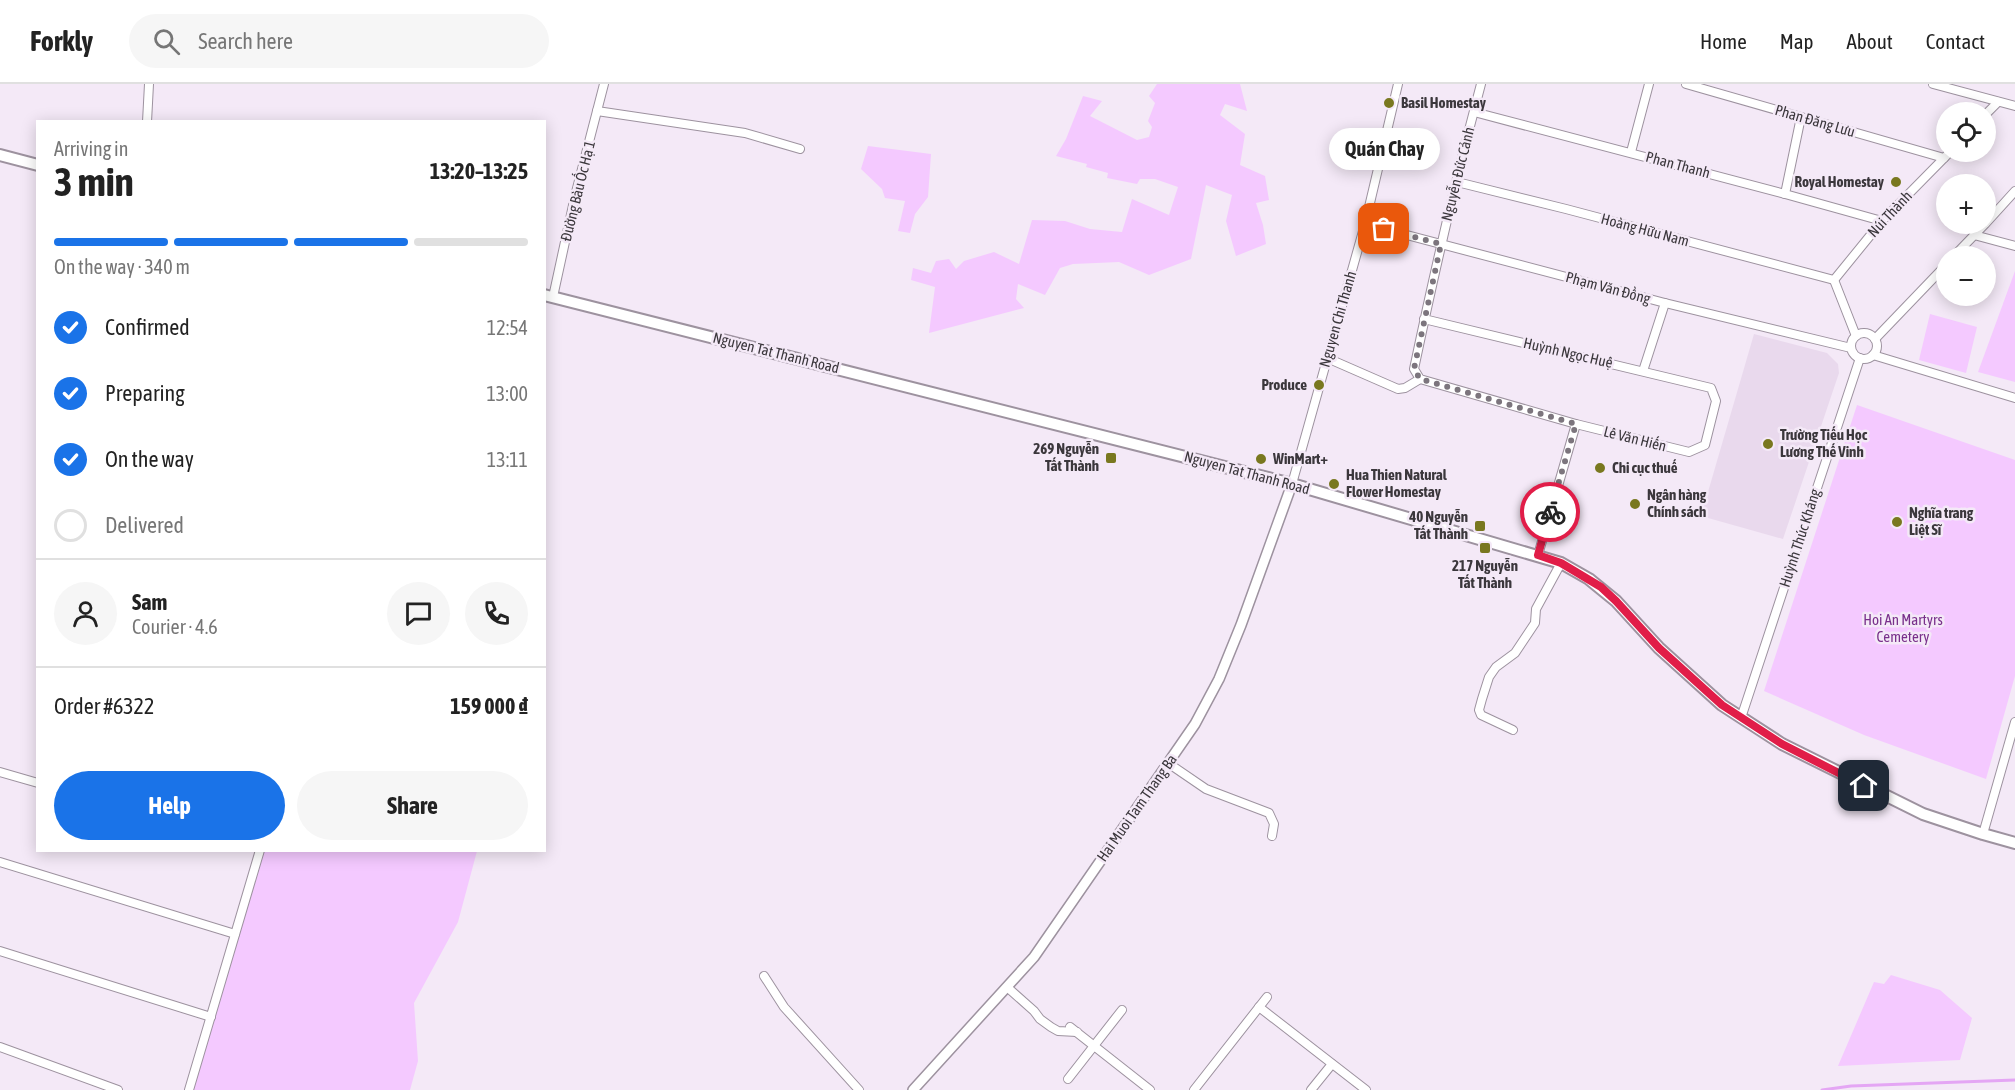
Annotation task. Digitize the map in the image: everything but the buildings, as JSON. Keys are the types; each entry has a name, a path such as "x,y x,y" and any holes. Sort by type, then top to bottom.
{"main road":[{"path":"0,155 36,164"},
{"name":"Nguyen Tat Thanh Road","path":"549,296 1292,484 1561,563 1589,579 1616,601 1659,648 1722,705 1782,744 1923,814 2015,843"}],"street":[{"path":"147,120 149,84"},
{"name":"Đường Bàu Ốc Hạ 1","path":"549,296 604,84"},
{"name":"Nguyen Chi Thanh","path":"1292,484 1365,224 1398,84"},
{"name":"Nguyễn Đức Cảnh","path":"1420,379 1414,369 1424,319 1481,84"},
{"path":"1631,152 1649,84"},
{"name":"Phan Đăng Lưu","path":"1686,84 1936,152"},
{"path":"1933,84 2015,106"},
{"path":"597,111 745,133 800,148"},
{"name":"Phan Thanh","path":"1474,112 1631,152 1882,221"},
{"path":"1785,194 1801,117"},
{"name":"Núi Thành","path":"1834,280 1882,221 1940,162"},
{"name":"Hoàng Hữu Nam","path":"1457,182 1834,280"},
{"path":"1996,212 2015,191"},
{"name":"Phạm Văn Đồng","path":"1365,224 1665,303 1851,348"},
{"path":"1964,246 1974,236 2015,246"},
{"path":"1875,339 1936,275"},
{"path":"1834,280 1856,336"},
{"path":"1643,371 1665,303"},
{"name":"Huỳnh Ngọc Huệ","path":"1424,319 1711,388 1716,401 1705,445 1689,452"},
{"path":"1868,334 1875,339 1877,345 1873,355 1869,358 1856,356 1851,348 1851,343 1856,336 1868,334"},
{"path":"1873,355 2015,398"},
{"path":"1327,358 1398,389 1408,387 1420,379"},
{"name":"Huỳnh Thúc Kháng","path":"1741,718 1860,358"},
{"name":"Lê Văn Hiến","path":"1420,379 1576,424 1689,452"},
{"path":"1538,555 1576,424"},
{"name":"Hai Muoi Tam Thang Ba","path":"913,1090 1034,957 1195,724 1219,679 1241,626 1292,484"},
{"path":"1513,730 1480,713 1484,691 1496,667 1515,653 1535,623 1536,609 1561,563"},
{"path":"1983,834 2015,722"},
{"path":"1168,763 1206,789 1269,813 1274,824 1272,836"},
{"path":"0,772 36,782"},
{"path":"189,1090 259,852"},
{"path":"0,862 235,934"},
{"path":"0,951 211,1017"},
{"path":"764,976 784,1007 859,1090"},
{"path":"1007,987 1051,1027 1058,1031 1074,1030 1150,1090"},
{"path":"1194,1090 1267,997"},
{"path":"1259,1007 1365,1090"},
{"path":"1068,1079 1122,1010"},
{"path":"0,1047 118,1090"},
{"path":"1311,1090 1332,1064"}],"shaded area":[{"name":"Trường Tiếu Học Lương Thế Vinh","path":"1754,334 1827,353 1838,364 1839,373 1783,539 1701,516"}],"green space":[{"path":"1157,84 1240,84 1247,111 1225,104 1220,115 1245,134 1240,165 1265,176 1269,200 1256,203 1266,244 1236,256 1226,221 1232,195 1206,185 1191,259 1149,275 1119,262 1073,264 1060,268 1045,295 1018,284 1016,299 1024,308 929,333 935,287 911,280 913,268 931,273 936,261 949,259 956,269 964,261 994,252 1019,264 1032,220 1065,221 1090,229 1122,232 1132,199 1169,215 1178,187 1155,179 1140,179 1137,184 1107,178 1108,173 1086,167 1087,164 1056,156 1066,139 1083,96 1102,101 1090,116 1137,140 1149,137 1152,127 1148,121 1155,103 1149,96"},
{"path":"868,146 931,154 928,197 915,214 910,233 898,231 905,201 885,198 882,189 861,169"},
{"path":"2015,271 2015,382 1978,372"},
{"path":"1930,314 1977,327 1966,373 1919,360"},
{"name":"Hoi An Martyrs Cemetery","path":"1857,405 2015,460 2015,676 1986,779 1864,735 1764,691"},
{"path":"260,852 477,852 458,922 414,1003 418,1061 410,1090 189,1090"},
{"path":"1891,975 1940,990 1972,1018 1960,1060 1838,1066 1874,982 1884,984"}],"waterway":[{"path":"1822,1090 1851,1086 2015,1080"}],"way so far":[{"path":"1384,229 1441,244 1414,369 1420,379 1576,424 1550,512"}],"place":[{"name":"Basil Homestay","path":"1389,103"},
{"name":"Royal Homestay","path":"1896,182"},
{"name":"Quán Chay","path":"1384,229"},
{"name":"Produce","path":"1319,385"},
{"name":"Trường Tiếu Học Lương Thế Vinh","path":"1768,444"},
{"name":"269 Nguyễn Tất Thành","path":"1111,458"},
{"name":"WinMart+","path":"1261,459"},
{"name":"Chi cục thuế","path":"1600,468"},
{"name":"Hua Thien Natural Flower Homestay","path":"1334,484"},
{"name":"Ngân hàng Chính sách","path":"1635,504"},
{"name":"Nghĩa trang Liệt Sĩ","path":"1897,522"},
{"name":"40 Nguyễn Tất Thành","path":"1480,526"},
{"name":"217 Nguyễn Tất Thành","path":"1485,548"}],"route":[{"path":"1550,512 1538,555 1561,563 1601,587 1659,648 1722,705 1782,744 1864,786"}]}
